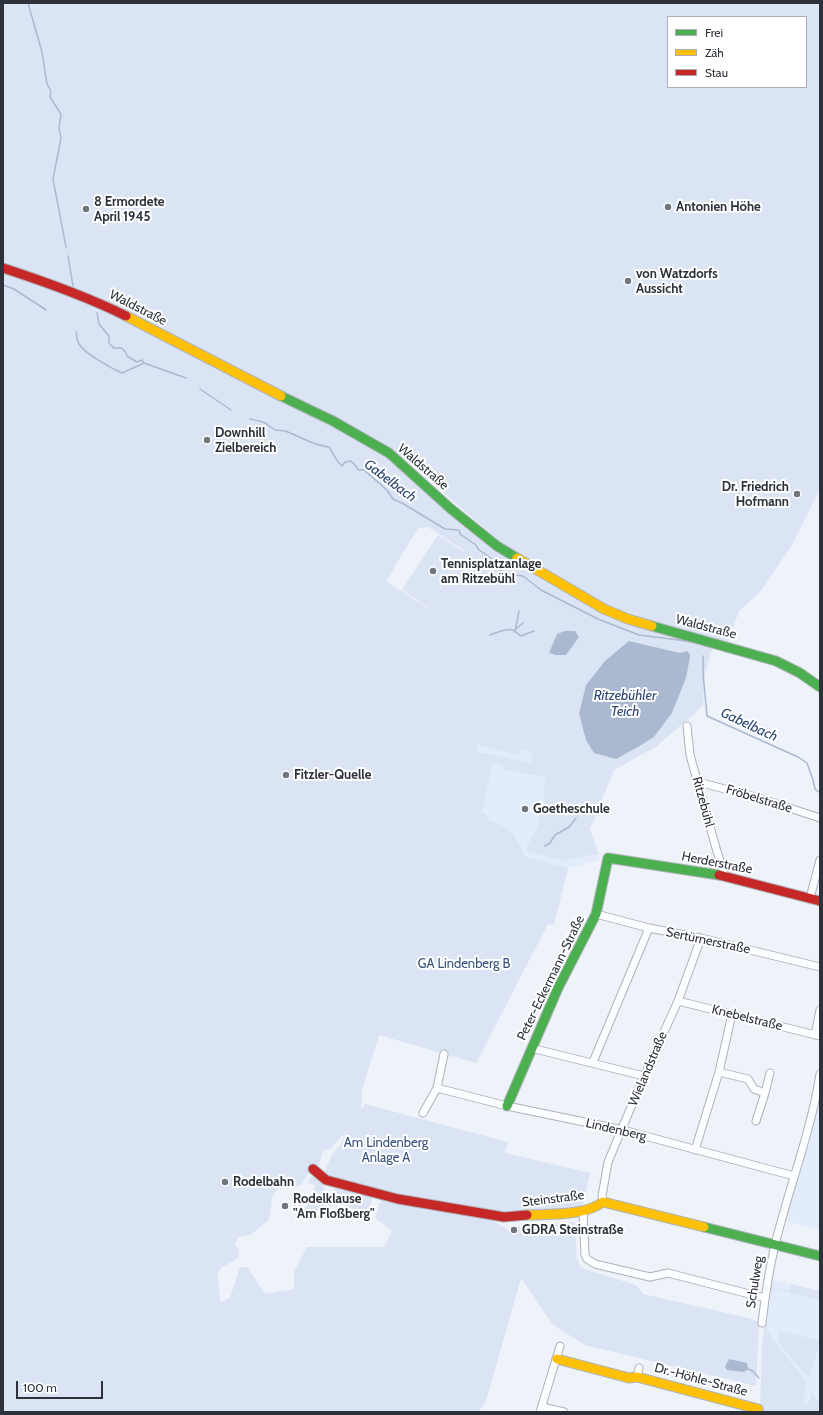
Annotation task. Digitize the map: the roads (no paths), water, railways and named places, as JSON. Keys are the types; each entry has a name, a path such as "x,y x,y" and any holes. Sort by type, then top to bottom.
{"street":[{"name":"Waldstraße","path":"3,268 59,286 100,303 267,389 333,421 371,442 389,453 451,509 497,546 604,609 628,619 776,661 800,673 820,687"},
{"name":"Ritzebühl","path":"687,726 690,755 725,876"},
{"name":"Fröbelstraße","path":"698,782 759,798 820,818"},
{"name":"Herderstraße","path":"608,858 725,876 820,901"},
{"name":"Peter-Eckermann-Straße","path":"507,1106 558,988 596,914 608,858"},
{"path":"810,898 820,860"},
{"name":"Sertürnerstraße","path":"596,914 649,928 702,938 820,967"},
{"path":"593,1062 649,928"},
{"name":"Wielandstraße","path":"603,1202 602,1196 608,1162 623,1130 644,1076 678,1001 702,938"},
{"name":"Knebelstraße","path":"678,1001 818,1035 820,1010"},
{"path":"695,1150 719,1072 732,1014"},
{"path":"531,1048 593,1062 644,1076"},
{"path":"423,1113 437,1088 444,1054"},
{"path":"719,1072 748,1079 754,1089 765,1093"},
{"path":"756,1121 770,1074"},
{"name":"Schulweg","path":"762,1323 775,1245 808,1130 820,1074"},
{"name":"Lindenberg","path":"437,1088 507,1106 623,1130 794,1176"},
{"name":"Steinstraße","path":"313,1169 326,1180 398,1199 504,1217 583,1211 603,1202 820,1256"},
{"path":"583,1211 585,1255 587,1259 595,1264 650,1277 668,1273 765,1298"},
{"path":"560,1346 541,1409 564,1412"},
{"name":"Dr.-Höhle-Straße","path":"557,1359 629,1378 637,1377 758,1410"},
{"name":"Dr.-Höhle-Straße","path":"637,1377 639,1368"}],"water":[{"path":"565,631 575,631 579,637 566,655 549,653 557,634"},
{"name":"Ritzebühler Teich","path":"629,641 680,653 688,651 689,654 691,654 686,678 672,713 654,737 616,759 594,753 586,740 579,714 586,685 605,661"},
{"path":"729,1359 747,1363 748,1369 744,1372 727,1370 725,1367"}],"waterway":[{"path":"28,3 42,52 47,84 51,91 50,97 61,114 59,128 61,138 53,179 66,247"},
{"path":"68,256 73,286"},
{"name":"Gabelbach","path":"3,285 14,289 46,310"},
{"path":"97,313 99,324 109,336 109,343 114,348 122,348 127,356 137,362 142,360 144,363"},
{"name":"Gabelbach","path":"76,332 79,344 82,348 92,356 122,373 144,363 186,378"},
{"name":"Gabelbach","path":"200,389 231,410"},
{"name":"Gabelbach","path":"250,419 263,422 271,428 286,431 313,443 329,447 342,466 345,462 351,461 358,470 364,470 387,490 393,499 445,529 459,530 460,534 476,545 478,549 492,559 498,569 506,574 523,576 541,590 598,619 639,635 691,642"},
{"path":"515,632 519,611"},
{"path":"517,628 523,623"},
{"path":"490,635 502,631 514,630 521,636 534,631"},
{"name":"Gabelbach","path":"703,656 707,716 798,757 807,763 815,789 820,793"},
{"path":"545,846 550,843 555,835 569,827 576,818"},
{"path":"748,1369 753,1371 759,1378"}],"place":[{"name":"Antonien Höhe","path":"668,207"},
{"name":"8 Ermordete April 1945","path":"86,209"},
{"name":"von Watzdorfs Aussicht","path":"628,281"},
{"name":"Downhill Zielbereich","path":"207,440"},
{"name":"Dr. Friedrich Hofmann","path":"797,494"},
{"name":"Tennisplatzanlage am Ritzebühl","path":"433,571"},
{"name":"Fitzler-Quelle","path":"286,775"},
{"name":"Goetheschule","path":"525,809"},
{"name":"Rodelbahn","path":"225,1182"},
{"name":"Rodelklause \"Am Floßberg\"","path":"285,1206"},
{"name":"GDRA Steinstraße","path":"514,1230"}],"park label":[{"name":"GA Lindenberg B","path":"464,964"},
{"name":"Am Lindenberg Anlage A","path":"386,1150"}]}
